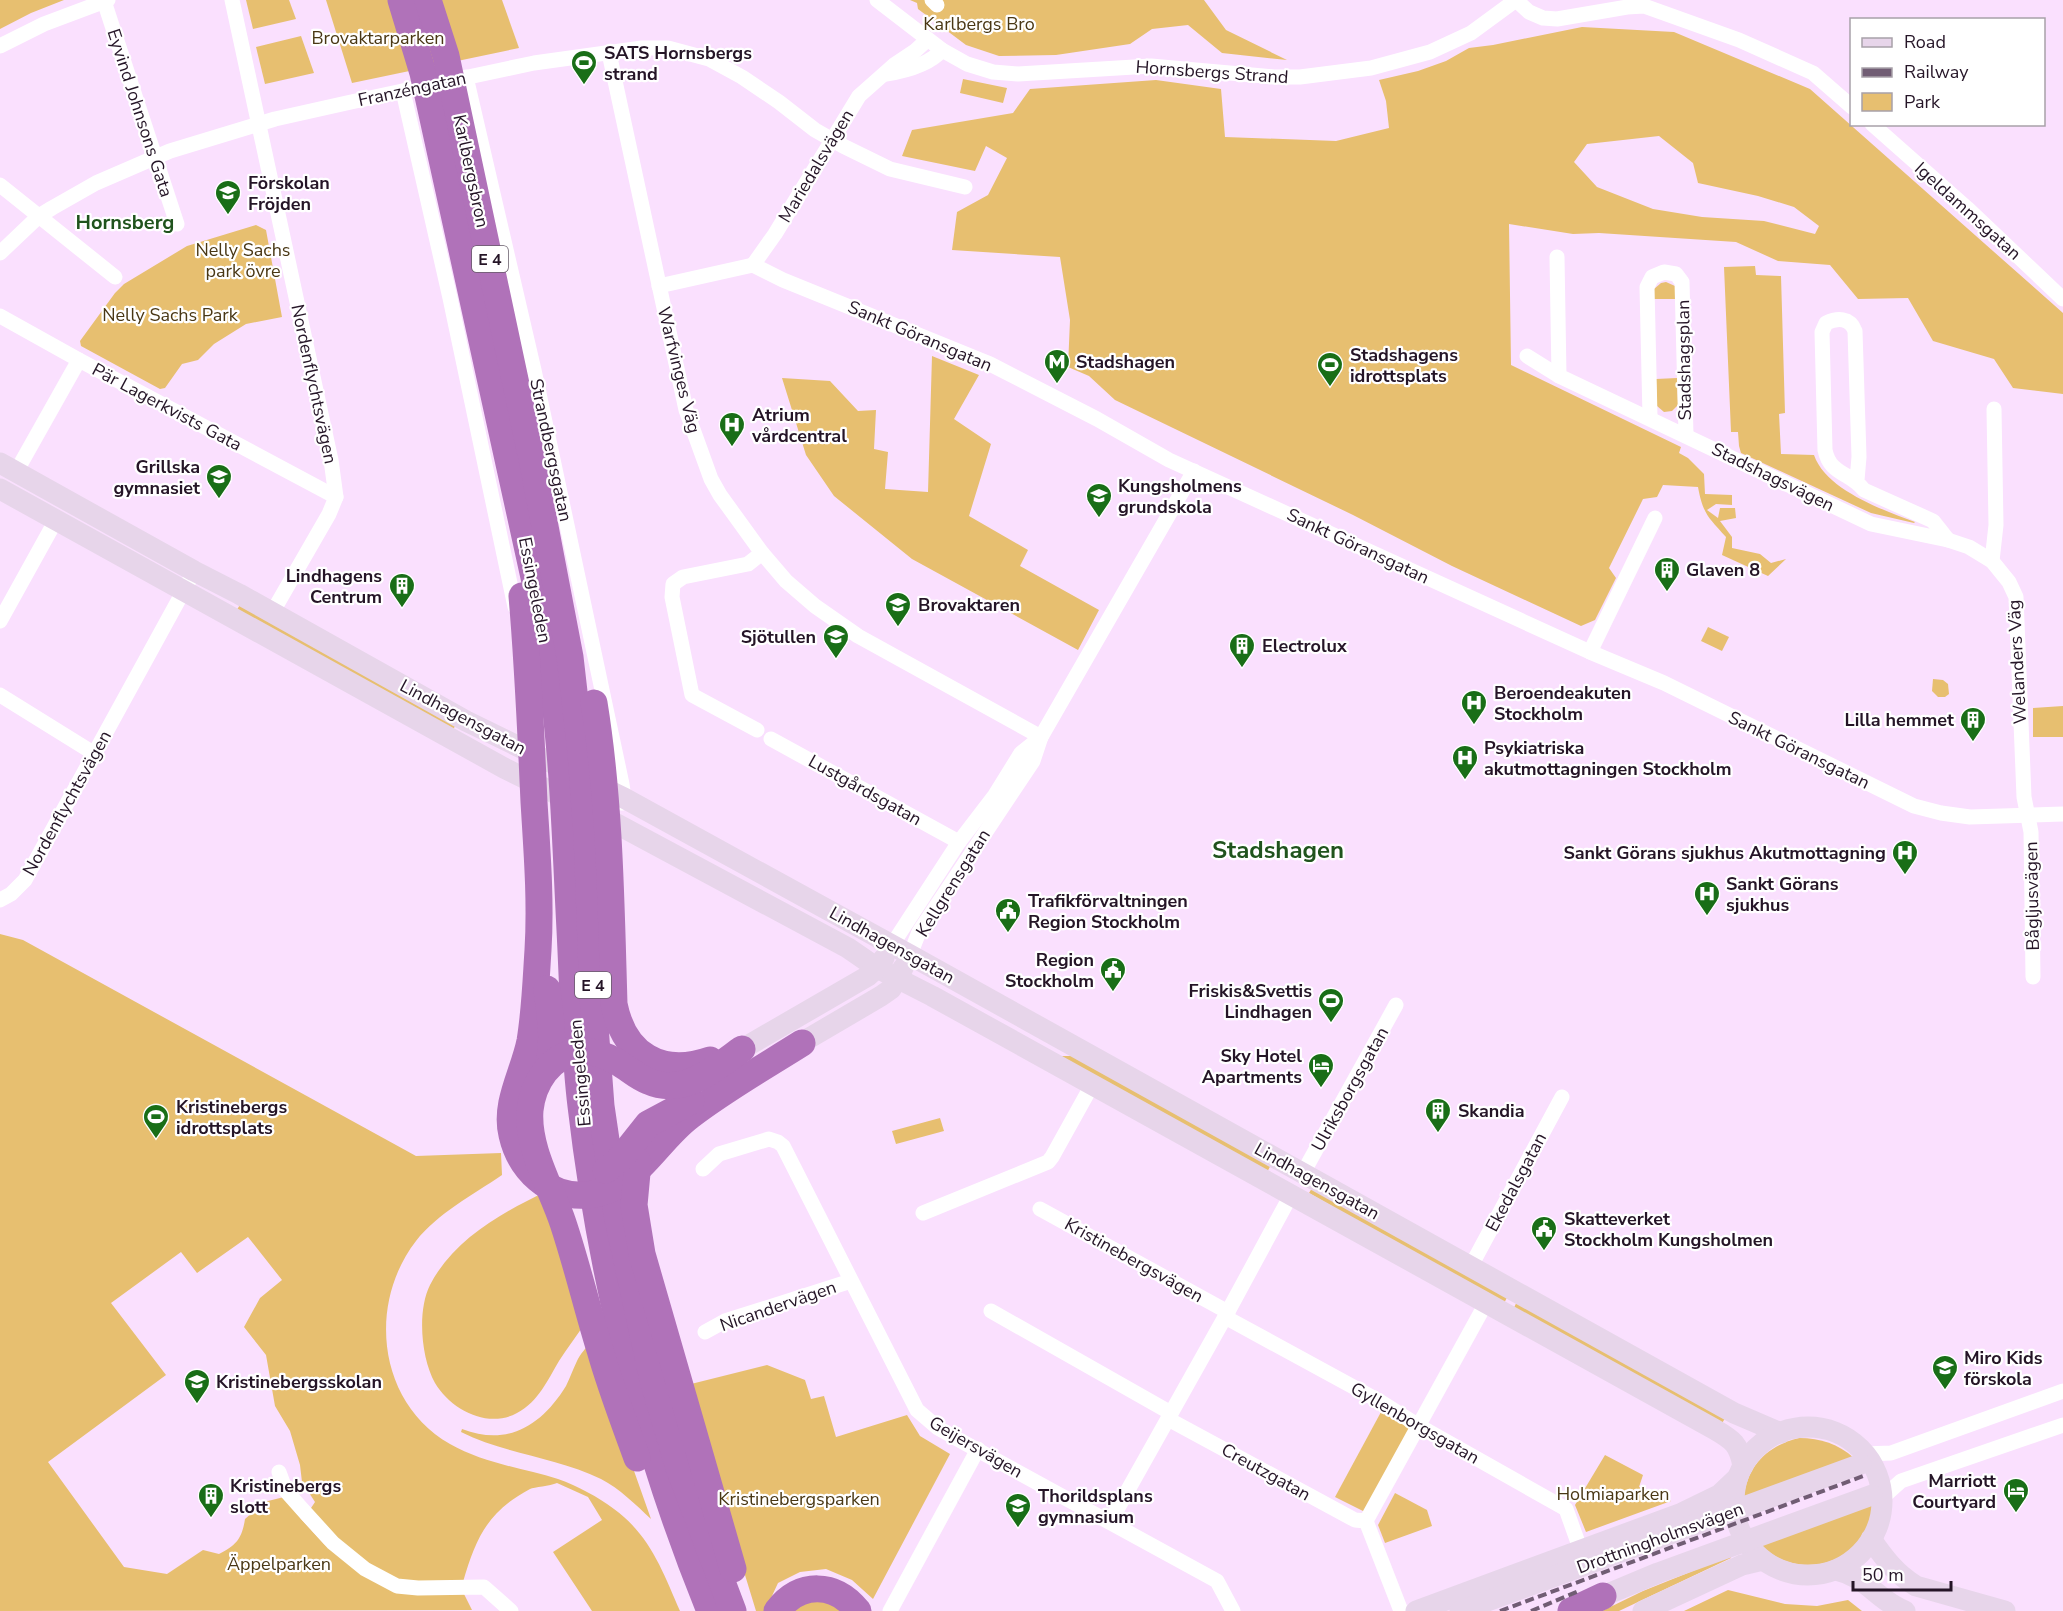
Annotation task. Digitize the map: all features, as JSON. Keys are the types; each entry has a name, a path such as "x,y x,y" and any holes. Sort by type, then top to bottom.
{"highway":[{"name":"Karlbergsbron","path":"401,0 423,73 513,487"},
{"name":"Karlbergsbron","path":"428,0 446,56 544,520"},
{"path":"513,487 530,697 539,934 553,1037 548,1067 532,1096 530,1112 533,1143 564,1226 600,1352 651,1498 669,1534 696,1576"},
{"name":"Essingeleden","path":"513,487 539,600 555,705 580,1103 607,1218 629,1276 657,1395 679,1468 733,1611"},
{"path":"544,520 567,581 584,646 595,706 609,863 614,1004 617,1018 629,1042 638,1052 660,1064 684,1084"},
{"name":"Essingeleden","path":"544,520 570,657 579,726 611,1292 634,1390 664,1486 710,1611"},
{"path":"539,934 534,1015 529,1045 514,1094 510,1116 511,1132 520,1159 527,1170 558,1192 588,1196 619,1186 634,1173 675,1127 802,1043"},
{"path":"548,1067 558,1058 569,1053 591,1051 605,1055 645,1080 660,1086 684,1084 748,1058"},
{"path":"538,1156 563,1176 575,1179 600,1174 621,1158 698,1065 748,1058"},
{"path":"684,1084 663,1122 652,1134 638,1162 634,1185 634,1205 642,1254 730,1556 743,1611"},
{"path":"777,1611 794,1595 813,1588 833,1592 853,1605"},
{"path":"1571,1611 1604,1596"}],"street":[{"name":"Nordenflychtsvägen","path":"232,0 331,460 336,496"},
{"name":"Hornsbergs Strand","path":"877,0 942,50 967,64 1003,74 1151,66 1274,77 1322,76 1371,68 1430,52 1472,33 1516,0"},
{"path":"1516,0 1529,12 1543,18 1557,19 1644,6 1739,40 1813,73 1850,106"},
{"path":"0,46 44,24 106,1"},
{"name":"Eyvind Johnsons Gata","path":"106,1 177,224"},
{"name":"Mariedalsvägen","path":"753,265 860,96 894,65 927,40"},
{"name":"Franzéngatan","path":"0,253 39,216 96,183 154,157 258,124 403,91 534,63 642,48 668,48 709,59 742,77 815,130 890,169 965,187"},
{"name":"Mariedalsvägen","path":"886,74 922,63 942,50"},
{"name":"Warfvinges Väg","path":"609,53 686,410 711,479 737,521 762,553 803,596 845,628 1041,736"},
{"name":"Strandbergsgatan","path":"466,77 573,550 624,798"},
{"path":"403,91 454,319 525,660 529,696 520,733 504,768"},
{"name":"Igeldammsgatan","path":"1874,126 1967,208 2063,299"},
{"path":"0,185 115,278"},
{"path":"1557,257 1559,376"},
{"path":"659,286 753,265"},
{"name":"Sankt Göransgatan","path":"753,265 783,280 990,364 1194,471 1590,652 1664,683 1914,806 1970,817 2063,814"},
{"name":"Stadshagsplan","path":"1650,417 1647,287 1652,277 1664,272 1676,274 1682,282 1686,435"},
{"name":"Pär Lagerkvists Gata","path":"0,316 336,496"},
{"path":"1857,480 1859,457 1855,331 1845,320 1838,319 1826,323 1822,332 1827,462 1837,471 1857,480 1864,490 1933,521 1948,540"},
{"name":"Stadshagsvägen","path":"1527,356 1559,376 1650,417 1871,524 1948,540 1969,547 1992,561"},
{"path":"8,468 79,360"},
{"path":"1992,561 1996,525 1994,409"},
{"name":"Lindhagensgatan","path":"8,468 466,721 624,798 773,879 1745,1419 1781,1433"},
{"name":"Kellgrensgatan","path":"748,1058 868,976 901,950 919,932 1033,761 1041,736 1194,471"},
{"name":"Lindhagensgatan","path":"0,489 504,768 613,822 848,948 877,968 1728,1437 1739,1448 1741,1471"},
{"path":"272,613 329,514 336,496"},
{"path":"1590,652 1655,518"},
{"path":"0,621 56,520"},
{"path":"756,730 692,695 672,597 673,584 683,577 748,564 762,553"},
{"name":"Welanders Väg","path":"1992,561 2006,577 2016,597 2024,797 2027,815"},
{"name":"Nordenflychtsvägen","path":"0,900 11,894 25,880 194,571"},
{"path":"0,695 95,754"},
{"name":"Kellgrensgatan","path":"748,1058 802,1043 891,989 897,979 901,950 959,842 995,795 1021,753 1041,736"},
{"name":"Lustgårdsgatan","path":"771,739 959,842"},
{"path":"613,822 624,798"},
{"name":"Bågljusvägen","path":"2027,815 2031,832 2033,978"},
{"path":"759,900 773,879"},
{"name":"Ulriksborgsgatan","path":"1303,1173 1396,1005"},
{"path":"923,1213 1048,1162 1092,1085"},
{"name":"Ekedalsgatan","path":"1471,1266 1562,1097"},
{"name":"Geijersvägen","path":"703,1169 719,1154 769,1140 783,1146 917,1410 938,1428 1216,1581 1233,1611"},
{"path":"1110,1522 1303,1173"},
{"name":"Kristinebergsvägen","path":"1040,1209 1226,1314"},
{"name":"Nicandervägen","path":"705,1332 725,1321 851,1281"},
{"path":"1401,1611 1366,1521 1486,1303"},
{"path":"990,1311 1170,1416"},
{"name":"Gyllenborgsgatan","path":"1226,1314 1566,1509 1581,1551"},
{"name":"Drottningholmsvägen","path":"1460,1611 1862,1459 1891,1453 2063,1391"},
{"name":"Creutzgatan","path":"1170,1416 1355,1520 1366,1521"},
{"name":"Drottningholmsvägen","path":"1579,1611 1604,1596 1658,1573 1876,1497 1901,1481 2063,1425"},
{"path":"1805,1428 1829,1431 1845,1438 1862,1459 1875,1471 1879,1520 1871,1539 1852,1560 1836,1570 1811,1575 1794,1574 1778,1569 1756,1554 1739,1528 1734,1501 1741,1471 1763,1443 1781,1433 1805,1428"},
{"path":"890,1611 978,1449"},
{"name":"Drottningholmsvägen","path":"1416,1611 1706,1503 1725,1490 1741,1471"},
{"path":"279,1472 286,1491 333,1543 365,1569 397,1586 484,1587 507,1609"},
{"path":"1871,1539 1893,1569 1916,1586 2005,1611"},
{"path":"1643,1611 1742,1565 1756,1554"},
{"path":"1836,1570 1855,1575 1882,1599 1905,1611"}],"green space":[{"path":"0,0 64,0 0,29"},
{"path":"246,0 289,0 296,19 253,29"},
{"name":"Brovaktarparken","path":"326,0 502,0 519,48 352,83"},
{"name":"Karlbergs Bro","path":"910,0 1204,0 1226,30 1287,60 1222,53 1188,25 1152,29 1130,44 1056,55 999,56 966,45 918,9 917,3"},
{"path":"1582,27 1674,32 1810,89 2063,313 2063,394 2013,388 1994,359 1933,341 1908,298 1858,299 1830,265 1778,261 1736,242 1599,233 1573,234 1509,224 1511,365 1681,447 1679,453 1688,458 1704,474 1705,494 1732,495 1732,505 1716,504 1707,510 1718,518 1720,508 1735,508 1736,518 1720,521 1732,537 1732,548 1760,554 1771,563 1786,559 1768,576 1722,555 1726,537 1707,515 1698,487 1663,485 1657,497 1643,499 1609,568 1616,578 1595,620 1581,626 1452,566 1353,515 1115,400 1089,376 1068,367 1070,320 1060,257 952,250 957,212 988,195 1007,158 986,146 975,171 902,156 912,130 1013,113 1030,89 1156,80 1221,89 1225,137 1336,141 1389,128 1386,101 1379,80 1418,71 1446,61 1469,48","holes":["1659,136 1693,163 1698,183 1758,196 1794,207 1819,226 1815,234 1764,221 1702,217 1653,209 1597,187 1574,162 1587,144"]},
{"path":"301,36 314,73 265,84 256,47"},
{"path":"963,79 1007,88 1003,103 960,93"},
{"name":"Nelly Sachs Park","path":"256,225 266,230 282,317 246,324 214,344 198,360 182,364 165,388 160,389 81,346 80,341 124,284 187,246"},
{"path":"1755,266 1756,275 1781,276 1785,413 1779,414 1781,454 1814,455 1830,479 1843,488 1872,505 1914,523 1871,513 1741,453 1738,432 1731,432 1724,267"},
{"path":"1666,282 1675,286 1678,299 1654,299 1654,289"},
{"path":"932,356 979,375 954,419 991,444 969,516 1028,550 1020,566 1099,610 1078,650 912,559 834,496 806,455 782,378 830,381 858,411 876,410 874,449 888,452 885,489 928,492"},
{"path":"1677,378 1678,405 1672,411 1664,412 1657,406 1656,379"},
{"path":"241,603 457,722 452,732 235,613"},
{"path":"1708,627 1729,637 1722,651 1701,641"},
{"path":"1933,679 1943,680 1948,684 1949,694 1945,697 1938,697 1932,691"},
{"path":"2063,706 2063,737 2033,737 2033,708"},
{"name":"Äppelparken","path":"0,934 23,940 416,1156 501,1153 502,1175 456,1205 435,1222 416,1241 400,1266 391,1294 386,1322 388,1351 395,1378 407,1404 426,1426 450,1444 489,1461 565,1482 588,1492 614,1509 637,1530 646,1542 661,1568 680,1611 592,1611 553,1552 602,1520 588,1497 557,1483 530,1489 503,1507 493,1517 473,1552 463,1582 397,1579 374,1568 350,1550 309,1511 315,1502 302,1482 300,1465 290,1431 275,1406 266,1355 244,1327 260,1298 282,1280 248,1237 197,1273 181,1252 111,1303 166,1375 48,1462 124,1567 167,1574 203,1550 219,1554 238,1540 245,1519 264,1502 284,1497 324,1544 364,1576 463,1592 472,1610 0,1611"},
{"path":"1061,1056 1074,1056 1272,1163 1266,1174"},
{"path":"940,1118 944,1131 896,1144 892,1131"},
{"path":"1312,1188 1509,1294 1503,1305 1309,1193"},
{"path":"545,1192 585,1323 542,1390 531,1403 517,1413 506,1417 483,1418 460,1409 450,1401 442,1393 430,1373 422,1334 426,1296 440,1269 465,1241 495,1219"},
{"path":"1518,1299 1727,1415 1721,1425 1513,1310"},
{"path":"591,1342 651,1519 621,1492 601,1479 566,1465 495,1446 461,1432 462,1429 479,1434 509,1434 535,1421 557,1400 578,1358"},
{"name":"Kristinebergsparken","path":"767,1365 805,1380 811,1399 824,1396 836,1437 907,1415 920,1436 950,1454 873,1599 852,1580 826,1569 800,1572 778,1583 765,1611 756,1611 687,1385"},
{"path":"1381,1412 1410,1427 1365,1512 1335,1497"},
{"path":"1799,1438 1829,1443 1854,1458 1744,1498 1749,1476 1761,1459 1778,1446"},
{"name":"Holmiaparken","path":"1605,1455 1643,1475 1639,1487 1671,1501 1586,1532 1575,1505"},
{"path":"1395,1493 1427,1510 1432,1526 1385,1543 1378,1525"},
{"path":"1872,1504 1869,1524 1860,1540 1847,1553 1831,1561 1813,1565 1794,1564 1777,1557 1761,1545"},
{"path":"1730,1556 1731,1558 1619,1611 1602,1611 1643,1591"},
{"path":"1728,1590 1785,1604 1817,1606 1848,1600 1862,1611 1684,1611"},
{"path":"816,1597 848,1611 788,1611"}],"railway":[{"path":"1500,1611 1866,1475"},
{"path":"1531,1611 1579,1591"}],"place":[{"name":"SATS Hornsbergs strand","path":"584,86"},
{"name":"Förskolan Fröjden","path":"228,216"},
{"name":"Stadshagen","path":"1057,385"},
{"name":"Stadshagens idrottsplats","path":"1330,388"},
{"name":"Atrium vårdcentral","path":"732,448"},
{"name":"Grillska gymnasiet","path":"219,500"},
{"name":"Kungsholmens grundskola","path":"1099,519"},
{"name":"Glaven 8","path":"1667,593"},
{"name":"Lindhagens Centrum","path":"402,609"},
{"name":"Brovaktaren","path":"898,628"},
{"name":"Sjötullen","path":"836,660"},
{"name":"Electrolux","path":"1242,669"},
{"name":"Beroendeakuten Stockholm","path":"1474,726"},
{"name":"Lilla hemmet","path":"1973,743"},
{"name":"Psykiatriska akutmottagningen Stockholm","path":"1465,781"},
{"name":"Sankt Görans sjukhus Akutmottagning","path":"1905,876"},
{"name":"Sankt Görans sjukhus","path":"1707,917"},
{"name":"Trafikförvaltningen Region Stockholm","path":"1008,934"},
{"name":"Region Stockholm","path":"1113,993"},
{"name":"Friskis&Svettis Lindhagen","path":"1331,1024"},
{"name":"Sky Hotel Apartments","path":"1321,1089"},
{"name":"Skandia","path":"1438,1134"},
{"name":"Kristinebergs idrottsplats","path":"156,1140"},
{"name":"Skatteverket Stockholm Kungsholmen","path":"1544,1252"},
{"name":"Miro Kids förskola","path":"1945,1391"},
{"name":"Kristinebergsskolan","path":"197,1405"},
{"name":"Marriott Courtyard","path":"2016,1514"},
{"name":"Kristinebergs slott","path":"211,1519"},
{"name":"Thorildsplans gymnasium","path":"1018,1529"}],"district":[{"name":"Hornsberg","path":"125,222"},
{"name":"Stadshagen","path":"1278,850"}],"park label":[{"name":"Nelly Sachs park övre","path":"243,260"}]}
